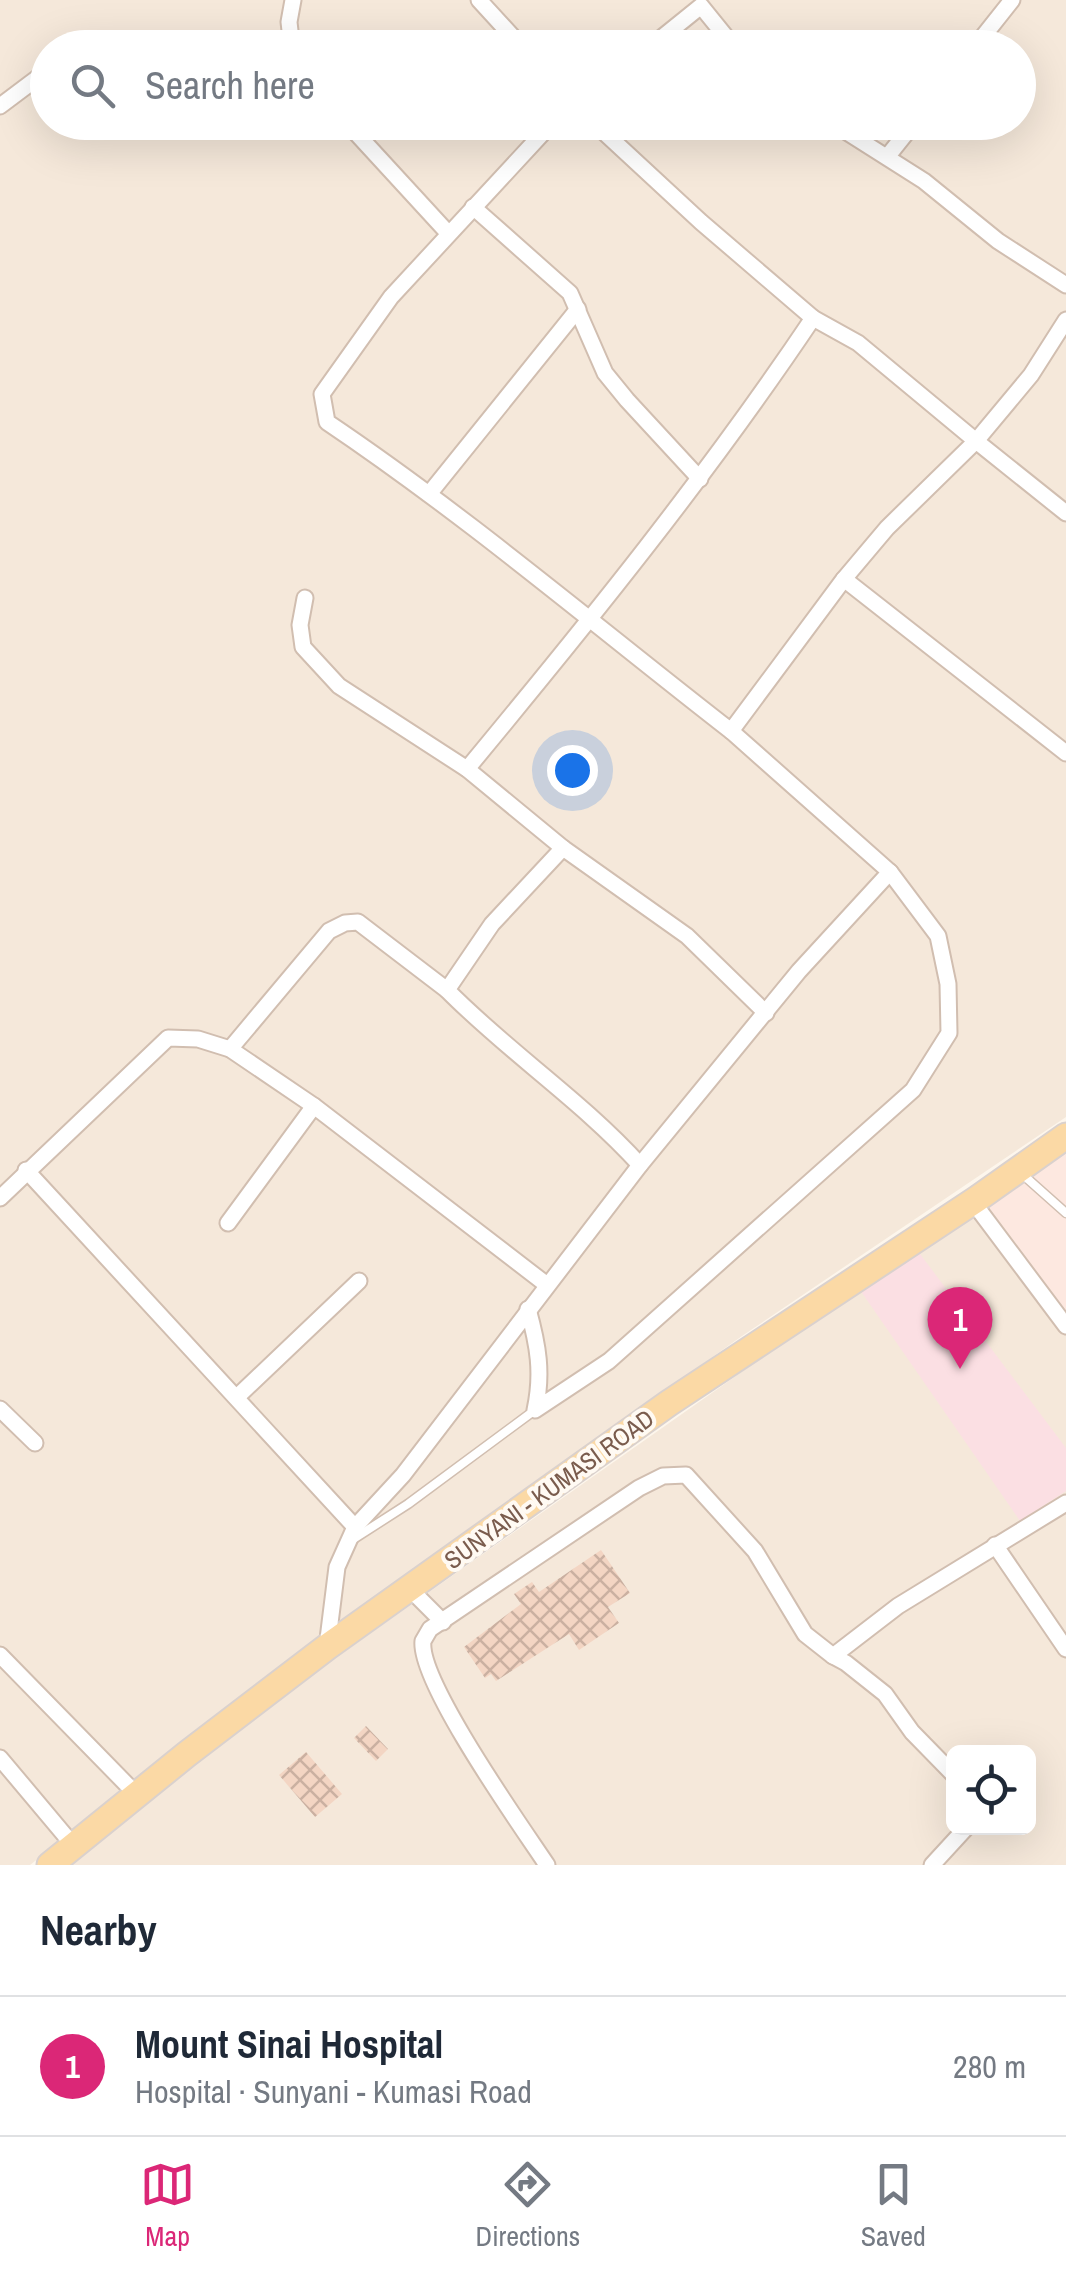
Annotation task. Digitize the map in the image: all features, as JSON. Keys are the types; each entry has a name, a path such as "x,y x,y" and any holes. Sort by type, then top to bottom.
{"main road":[{"name":"SUNYANI - KUMASI ROAD","path":"50,1865 327,1647 669,1403 1066,1136"}],"street":[{"path":"290,30 293,0"},
{"path":"480,0 507,30"},
{"path":"988,30 1012,0"},
{"path":"669,30 700,3 721,30"},
{"path":"0,106 30,84"},
{"path":"363,140 448,233"},
{"path":"535,1410 609,1361 913,1090 949,1033 948,984 938,936 890,872 732,731 487,536 328,422 322,394 392,297 536,140"},
{"path":"612,140 812,318 858,343 1066,513"},
{"path":"860,140 924,181 998,241 1066,285"},
{"path":"887,157 901,140"},
{"path":"473,206 570,293 606,372 626,400 700,479"},
{"path":"430,494 578,308"},
{"path":"467,769 590,621 700,479 812,318"},
{"path":"732,731 844,579 887,528 976,441 1031,375 1066,320"},
{"path":"844,579 1064,746"},
{"path":"305,598 300,626 304,647 339,686 467,769 564,848 687,936 766,1012"},
{"path":"447,990 492,924 564,848"},
{"path":"327,1647 338,1567 353,1534 403,1476 640,1165 799,971 890,872"},
{"path":"230,1048 329,931 358,922 447,990 489,1033 527,1058 605,1127 640,1165"},
{"path":"0,1198 168,1038 198,1039 230,1048 314,1106 547,1284"},
{"path":"228,1223 314,1106"},
{"path":"26,1170 237,1397 353,1534"},
{"path":"972,1202 1066,1326"},
{"path":"237,1397 359,1281"},
{"path":"528,1309 540,1356 541,1382 535,1410"},
{"path":"0,1409 35,1443"},
{"path":"547,1865 480,1765 426,1664 422,1641 430,1629 639,1488 663,1476 686,1474 755,1550 805,1634 886,1694 912,1732 946,1766"},
{"path":"833,1656 898,1606 1066,1503"},
{"path":"996,1546 1066,1650"},
{"path":"410,1589 443,1622"},
{"path":"0,1655 137,1795"},
{"path":"0,1758 73,1845"},
{"path":"932,1865 960,1835"}],"lane":[{"path":"1018,1170 1064,1208"},
{"path":"353,1534 408,1504 535,1410"}],"shaded area":[{"path":"0,0 1066,0 1066,1117 742,1336 308,1645 30,1865 0,1865"},
{"path":"1066,1148 1066,1865 67,1865 151,1795 314,1673"},
{"path":"1066,1148 1066,1311 985,1202"},
{"path":"917,1250 1066,1448 1066,1491 1020,1521 860,1290"}],"building":[{"path":"601,1550 630,1593 608,1607 619,1623 579,1650 569,1634 496,1681 491,1674 485,1678 464,1647 521,1604 514,1594 532,1582 539,1592"},
{"path":"366,1726 388,1749 376,1761 354,1738"},
{"path":"306,1752 342,1794 315,1817 279,1775"}],"place":[{"name":"Mount Sinai Hospital","path":"960,1369"}]}
